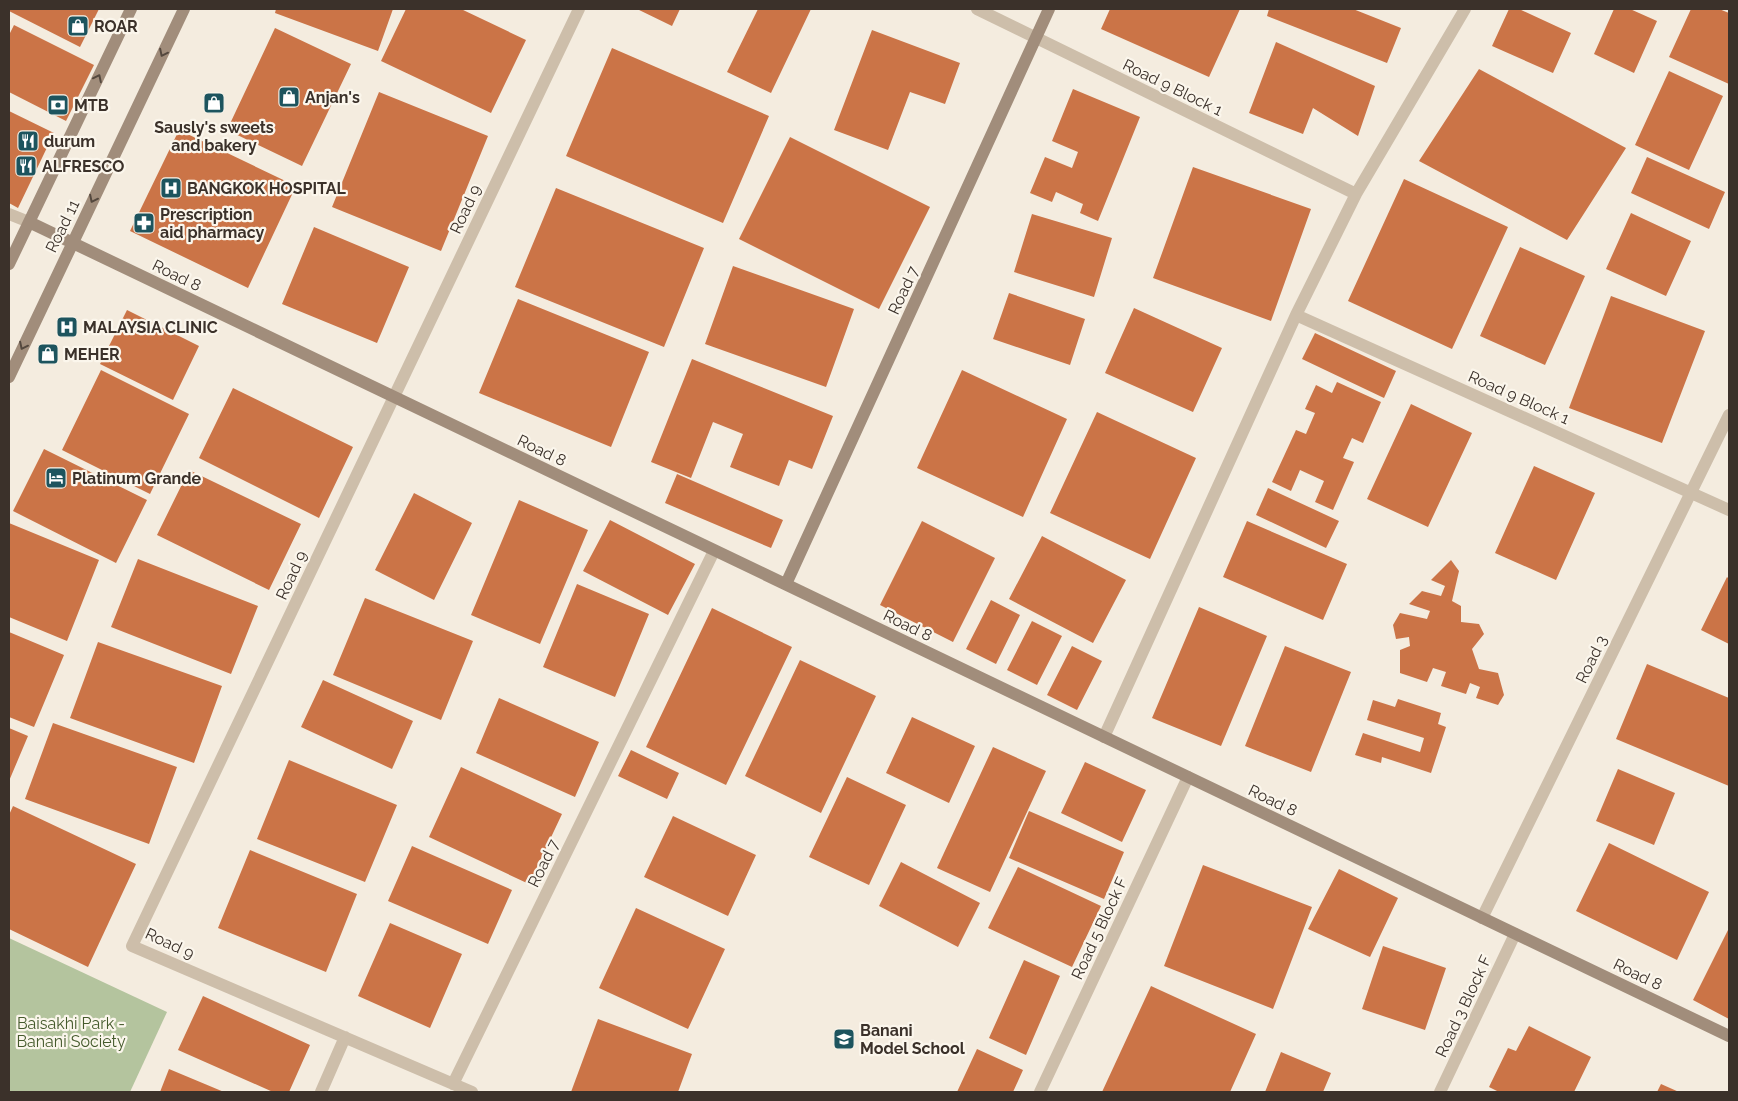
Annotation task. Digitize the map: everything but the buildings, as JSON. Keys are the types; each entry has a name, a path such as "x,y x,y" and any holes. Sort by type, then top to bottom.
{"street":[{"name":"Road 11","path":"9,264 131,9"},
{"name":"Road 11","path":"9,376 184,9"},
{"name":"Road 9","path":"345,1037 132,946 578,9"},
{"name":"Road 9 Block 1","path":"977,9 1356,194"},
{"name":"Road 7","path":"786,584 1049,9"},
{"path":"1104,737 1296,315 1356,194 1465,9"},
{"path":"9,214 29,222"},
{"name":"Road 8","path":"29,222 1729,1036"},
{"name":"Road 9 Block 1","path":"1296,315 1729,510"},
{"name":"Road 3","path":"1482,918 1729,415"},
{"name":"Road 7","path":"453,1084 714,551"},
{"name":"Road 5 Block F","path":"1040,1092 1188,777"},
{"name":"Road 3 Block F","path":"1440,1092 1516,934"},
{"path":"321,1092 345,1037 472,1092"}],"green space":[{"name":"Baisakhi Park - Banani Society","path":"9,938 167,1012 130,1092 9,1092"}],"place":[{"name":"ROAR","path":"78,26"},
{"name":"Anjan's","path":"289,97"},
{"name":"Sausly's sweets and bakery","path":"214,103"},
{"name":"MTB","path":"58,105"},
{"name":"durum","path":"28,141"},
{"name":"ALFRESCO","path":"26,166"},
{"name":"BANGKOK HOSPITAL","path":"171,188"},
{"name":"Prescription aid pharmacy","path":"144,223"},
{"name":"MALAYSIA CLINIC","path":"67,327"},
{"name":"MEHER","path":"48,354"},
{"name":"Platinum Grande","path":"56,478"},
{"name":"Banani Model School","path":"844,1039"}]}
